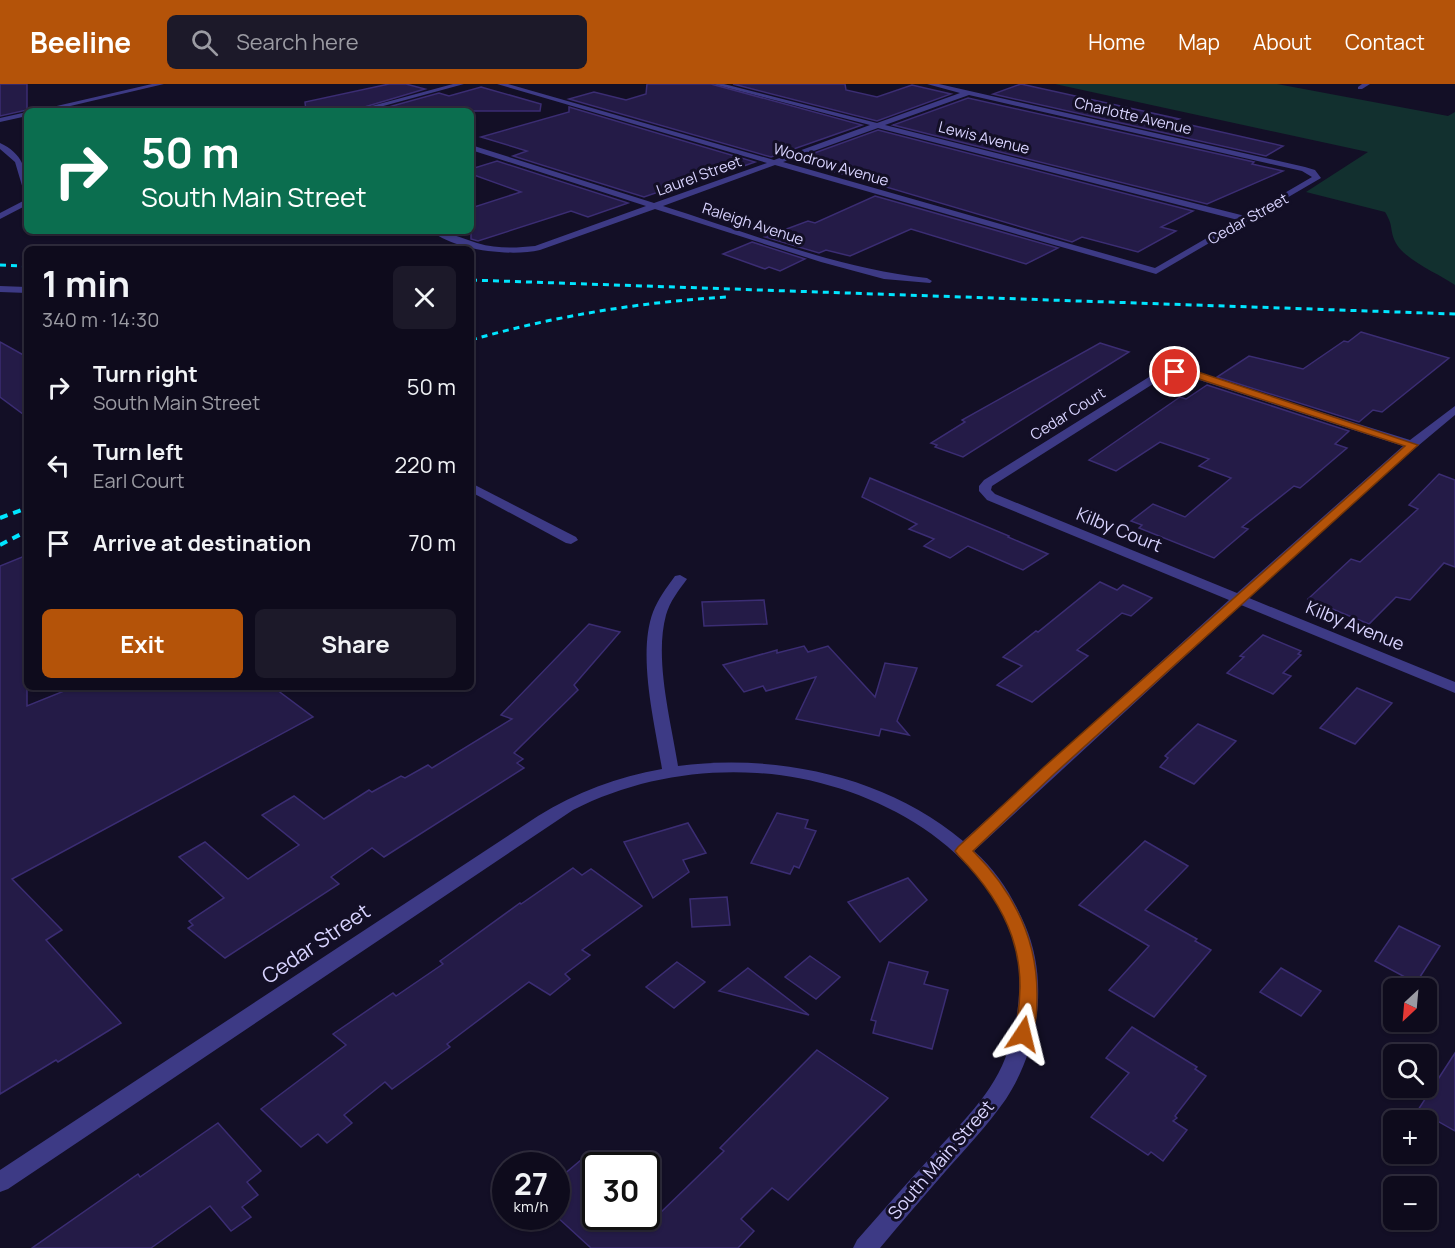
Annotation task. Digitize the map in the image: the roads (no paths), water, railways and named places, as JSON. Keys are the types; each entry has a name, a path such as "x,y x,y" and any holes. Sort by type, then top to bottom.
{"street":[{"path":"53,108 161,84"},
{"path":"370,108 461,84"},
{"name":"Woodrow Avenue","path":"500,84 1156,271"},
{"name":"Lewis Avenue","path":"716,84 1246,219"},
{"name":"Charlotte Avenue","path":"930,84 1294,166"},
{"name":"Laurel Street","path":"443,234 494,251 510,252 537,248 967,93"},
{"path":"0,120 24,115"},
{"path":"0,145 19,161 24,178"},
{"name":"Raleigh Avenue","path":"474,148 861,271 927,281"},
{"name":"Cedar Street","path":"1156,271 1317,177 1312,172 1294,166"},
{"path":"0,216 24,204"},
{"path":"0,289 24,290"},
{"name":"Cedar Court","path":"985,491 988,483 1105,408 1161,374 1175,372 1205,378 1413,445"},
{"path":"963,851 1240,599 1455,409"},
{"path":"474,489 571,540"},
{"name":"Kilby Court","path":"985,491 991,497 1240,599"},
{"path":"671,772 660,702 658,620 666,599 680,579"},
{"name":"Kilby Avenue","path":"1240,599 1455,688"},
{"name":"Cedar Street","path":"0,1182 494,853 573,803 613,786 671,772 716,767 759,767 827,778 870,794 905,811 963,851"},
{"name":"South Main Street","path":"865,1248 996,1097 1018,1055 1028,1012 1028,971 1023,941 1009,907 987,875 963,851"}],"railway":[{"path":"0,265 24,266"},
{"path":"474,280 1455,314"},
{"path":"474,339 598,311 662,302 727,297"},
{"path":"0,518 24,509"},
{"path":"0,545 24,533"}]}
